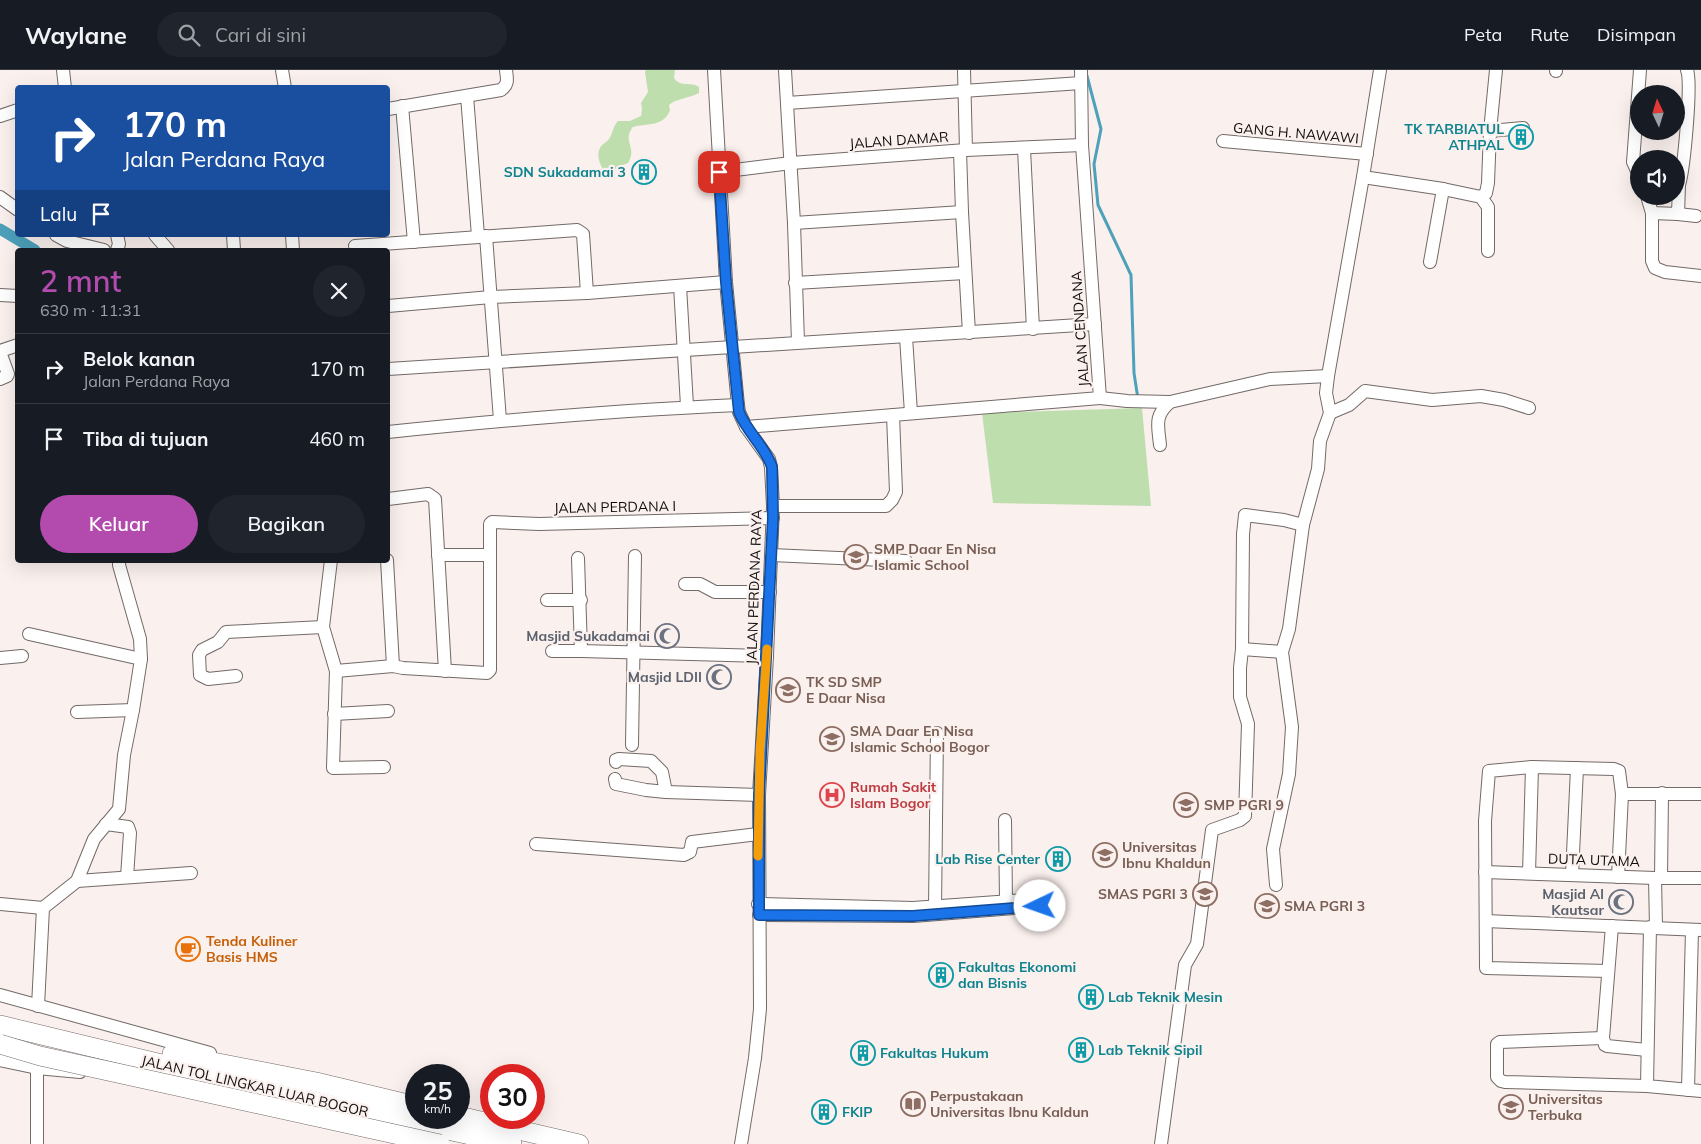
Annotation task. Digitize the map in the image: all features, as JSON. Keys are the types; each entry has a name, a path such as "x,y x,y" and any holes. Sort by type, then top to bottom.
{"highway":[{"path":"0,1015 152,1050 316,1082 405,1103"},
{"name":"JALAN TOL LINGKAR LUAR BOGOR","path":"0,1025 322,1103 512,1144"},
{"path":"0,1040 152,1079 458,1144"},
{"name":"JALAN TOL LINGKAR LUAR BOGOR","path":"0,1044 40,1056 440,1144"},
{"path":"470,1119 579,1144"}],"street":[{"path":"63,70 65,85"},
{"path":"282,70 284,85"},
{"path":"390,109 501,90 506,86 507,82 506,70"},
{"name":"JALAN PERDANA RAYA","path":"714,70 726,282 739,412 746,427 769,459 772,467 773,512 770,592 758,834 760,1010 755,1058 741,1144"},
{"path":"785,70 794,223 798,342"},
{"path":"964,70 962,212 969,333"},
{"name":"JALAN CENDANA","path":"746,427 1100,398 1082,145 1081,70"},
{"path":"1276,885 1273,849 1289,774 1292,727 1282,652 1289,629 1302,525 1318,469 1320,441 1330,413 1326,393 1328,376 1380,70"},
{"path":"1481,197 1486,193 1488,182 1490,131 1496,70"},
{"path":"1634,150 1640,70"},
{"path":"1684,150 1689,87 1686,70"},
{"path":"786,103 1081,83"},
{"path":"467,96 482,236 491,298 500,420"},
{"path":"402,106 414,242"},
{"path":"0,116 15,111"},
{"path":"1490,131 1523,128"},
{"name":"GANG H. NAWAWI","path":"1223,141 1367,154"},
{"name":"JALAN DAMAR","path":"719,172 791,162 963,150 1024,149 1082,145"},
{"path":"1024,149 1033,329"},
{"path":"1363,177 1443,189 1481,197 1488,207 1488,251"},
{"path":"1430,262 1443,189"},
{"path":"0,197 15,208"},
{"path":"1650,205 1652,213 1652,261 1655,268 1665,272 1701,276"},
{"path":"1678,205 1678,214"},
{"path":"794,223 962,212"},
{"path":"1652,213 1696,216"},
{"path":"355,244 580,231 583,234 588,293"},
{"path":"60,237 67,241 96,248"},
{"path":"157,237 166,248"},
{"path":"795,282 965,273"},
{"path":"390,306 726,282"},
{"path":"680,286 688,406"},
{"path":"0,295 15,296"},
{"path":"390,369 1095,324"},
{"path":"906,337 911,412"},
{"path":"0,379 8,376 8,374 0,351 15,345"},
{"path":"1100,398 1170,402 1270,379 1328,376"},
{"path":"1330,413 1350,405 1365,391 1432,400 1481,396 1504,400 1529,408"},
{"path":"1160,445 1157,418 1161,410 1170,402"},
{"path":"390,432 500,420 688,406 738,405"},
{"path":"773,512 886,506 896,492 893,415"},
{"path":"390,499 428,494 435,499 445,671"},
{"name":"JALAN PERDANA I","path":"489,555 490,524 492,522 539,524 773,512"},
{"path":"1161,1144 1185,964 1197,944 1212,830 1240,820 1244,816 1248,724 1240,697 1240,668 1245,515 1302,525"},
{"path":"336,671 394,666 487,673 490,670 489,555 438,555"},
{"path":"771,555 906,561"},
{"path":"632,745 635,556"},
{"path":"578,558 581,651"},
{"path":"0,904 43,908 77,881 94,838 119,809 124,755 141,659 140,639 119,563"},
{"path":"331,563 323,627 336,671 333,768 384,767"},
{"path":"387,563 394,666"},
{"path":"685,584 700,584 716,592 770,592"},
{"path":"547,600 580,600"},
{"path":"236,676 208,679 200,675 199,655 202,650 218,642 226,632 323,627"},
{"path":"29,634 141,659"},
{"path":"1242,649 1282,652"},
{"path":"552,650 767,656"},
{"path":"0,658 22,656"},
{"path":"77,712 133,710"},
{"path":"334,714 388,711"},
{"path":"935,908 937,733"},
{"path":"616,762 619,759 651,761 662,772 666,792"},
{"path":"1528,873 1532,767"},
{"path":"1608,971 1487,968 1484,965 1486,921 1485,821 1489,771 1532,767 1616,770 1620,773 1622,794 1618,877"},
{"path":"1572,875 1577,768"},
{"path":"615,778 616,784 646,790 759,795"},
{"path":"1647,1086 1653,927 1658,878 1662,793"},
{"path":"1622,794 1701,794"},
{"path":"1005,820 1006,901"},
{"path":"106,824 128,827 130,833 127,877"},
{"path":"536,844 684,855 690,852 692,842 758,834"},
{"name":"DUTA UTAMA","path":"1485,872 1701,878"},
{"path":"77,881 192,873"},
{"path":"759,910 820,907 955,909 1040,906 1042,904 1038,899 1006,901 955,909 913,916 759,910"},
{"path":"38,1006 43,908"},
{"path":"1486,921 1697,930 1688,1090"},
{"path":"1612,926 1603,1038 1607,1046 1647,1050"},
{"path":"0,995 316,1082"},
{"path":"1603,1038 1500,1042 1497,1044 1497,1077 1505,1082 1647,1086 1701,1091"},
{"path":"0,1060 37,1068 152,1079"},
{"path":"37,1068 37,1144"}],"green space":[{"path":"646,70 675,70 674,78 677,81 683,84 696,85 699,87 699,93 669,105 670,110 664,119 659,122 633,127 629,134 631,155 628,163 604,171 598,154 601,147 609,139 616,123 618,121 630,121 641,116 641,103 648,92"},
{"path":"1142,408 1151,506 993,503 982,413"}],"waterway":[{"path":"1087,76 1101,129 1094,164 1098,205 1131,275 1134,373 1138,399"},
{"path":"0,229 32,248"}],"slow traffic":[{"path":"758,856 760,752 767,649"}],"place":[{"name":"TK TARBIATUL ATHPAL","path":"1521,137"},
{"name":"SDN Sukadamai 3","path":"644,172"},
{"name":"SMP Daar En Nisa Islamic School","path":"856,557"},
{"name":"Masjid Sukadamai","path":"667,636"},
{"name":"Masjid LDII","path":"719,677"},
{"name":"TK SD SMP E Daar Nisa","path":"788,690"},
{"name":"SMA Daar En Nisa Islamic School Bogor","path":"832,739"},
{"name":"Rumah Sakit Islam Bogor","path":"832,795"},
{"name":"SMP PGRI 9","path":"1186,805"},
{"name":"Universitas Ibnu Khaldun","path":"1105,855"},
{"name":"Lab Rise Center","path":"1058,859"},
{"name":"SMAS PGRI 3","path":"1205,894"},
{"name":"Masjid Al Kautsar","path":"1621,902"},
{"name":"SMA PGRI 3","path":"1267,906"},
{"name":"Tenda Kuliner Basis HMS","path":"188,949"},
{"name":"Fakultas Ekonomi dan Bisnis","path":"941,975"},
{"name":"Lab Teknik Mesin","path":"1091,997"},
{"name":"Lab Teknik Sipil","path":"1081,1050"},
{"name":"Fakultas Hukum","path":"863,1053"},
{"name":"Perpustakaan Universitas Ibnu Kaldun","path":"913,1104"},
{"name":"Universitas Terbuka","path":"1511,1107"},
{"name":"FKIP","path":"824,1112"}],"route":[{"path":"719,172 726,282 739,412 746,427 769,459 772,467 773,518 767,656 760,752 759,915 913,916 1040,906"}]}
